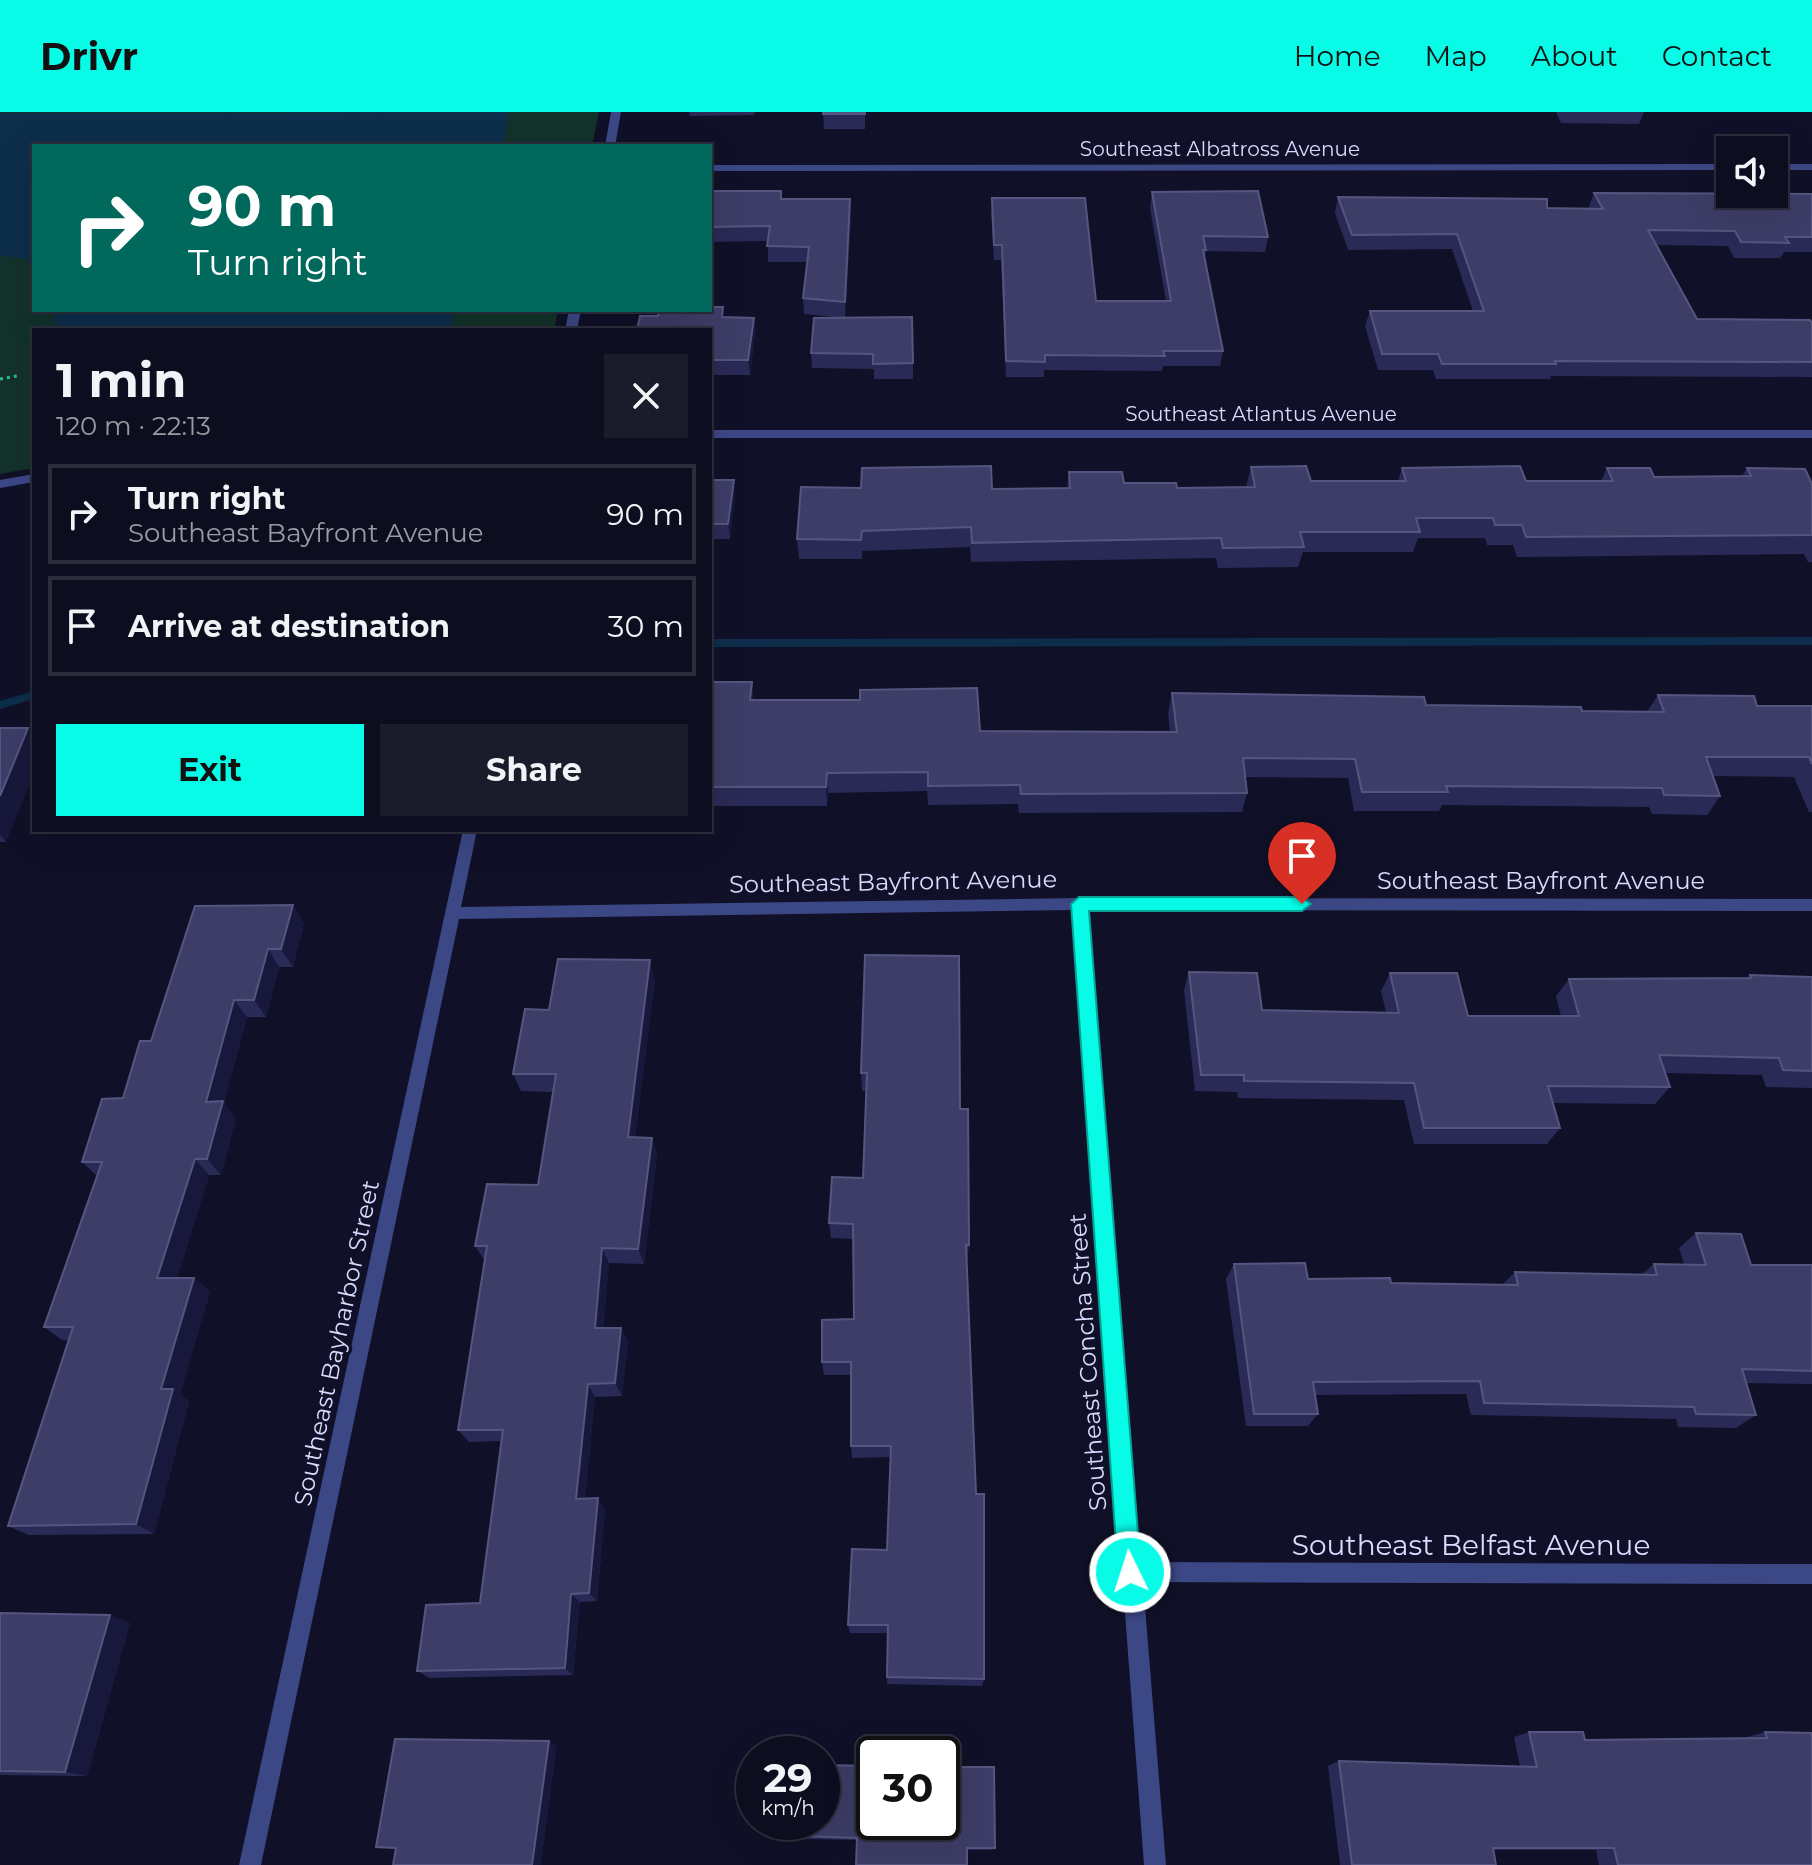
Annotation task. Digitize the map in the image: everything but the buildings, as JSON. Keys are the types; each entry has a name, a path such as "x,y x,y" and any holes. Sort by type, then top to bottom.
{"street":[{"path":"610,144 616,112"},
{"name":"Southeast Albatross Avenue","path":"712,168 1716,167"},
{"path":"1788,167 1812,167"},
{"name":"Southeast Atlantus Avenue","path":"712,434 1812,434"},
{"path":"0,484 32,478"},
{"name":"Southeast Bayharbor Street","path":"250,1865 470,832"},
{"name":"Southeast Bayfront Avenue","path":"454,913 1079,904 1812,905"},
{"name":"Southeast Concha Street","path":"1079,904 1155,1865"},
{"name":"Southeast Belfast Avenue","path":"1130,1572 1812,1574"}],"path":[{"path":"0,379 17,376"}],"green space":[{"path":"0,112 599,112 592,144 32,144 32,312 558,312 554,328 32,328 32,468 0,474"}],"water":[{"path":"509,112 503,144 32,144 32,267 25,259 0,255 0,113"},
{"path":"54,312 454,312 450,328 55,328"}],"waterway":[{"path":"712,643 1812,641"},
{"path":"0,705 32,696"}],"route":[{"path":"1130,1572 1079,904 1302,904"}]}
